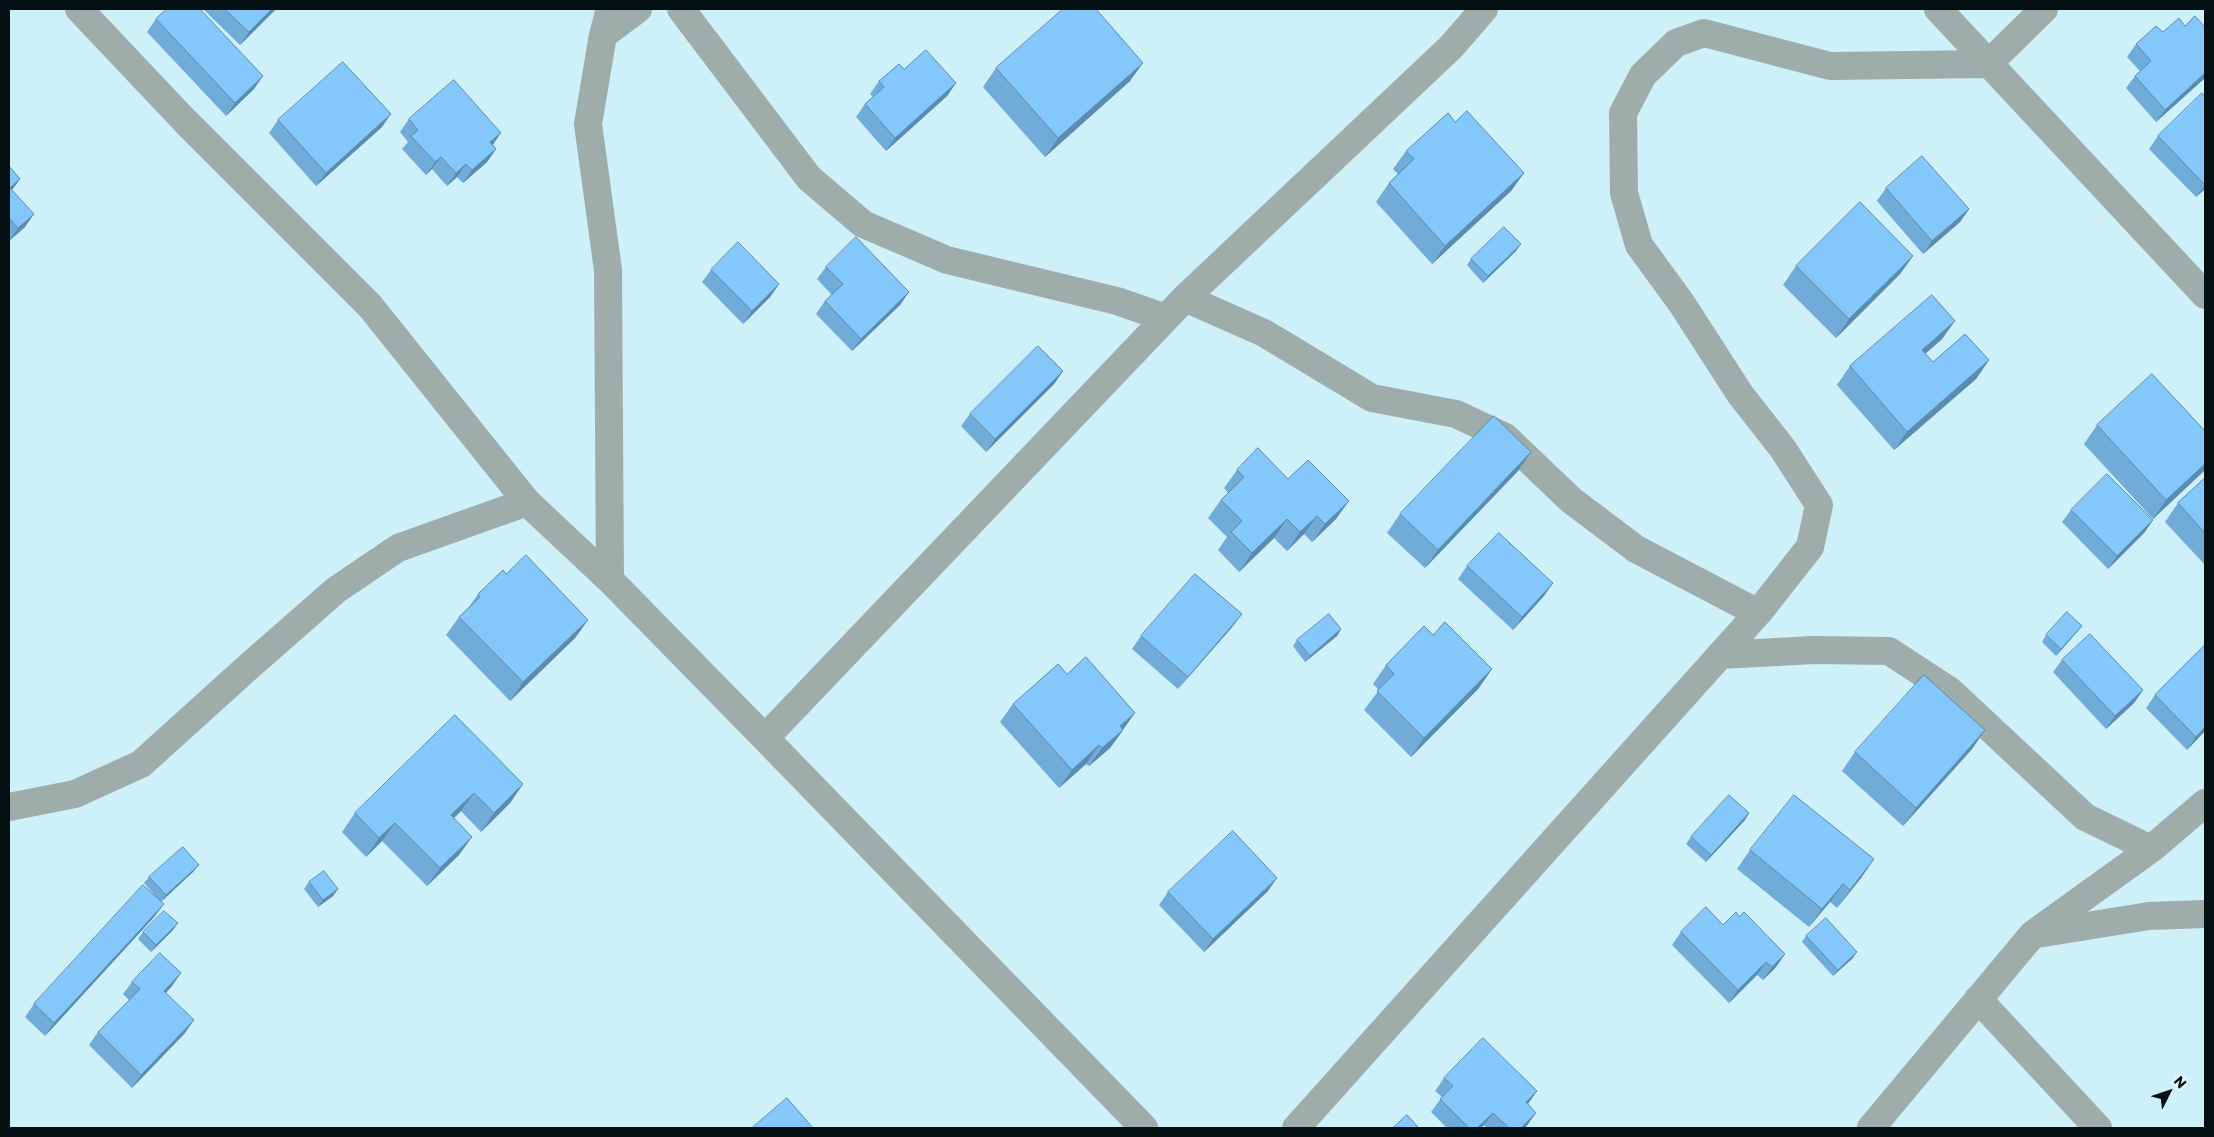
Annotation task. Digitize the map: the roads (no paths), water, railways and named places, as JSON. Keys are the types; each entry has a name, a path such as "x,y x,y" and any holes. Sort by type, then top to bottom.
{"street":[{"path":"79,9 185,121 370,306 527,502 610,580 765,738 1134,1125"},
{"path":"610,9 602,35 588,124 608,270 610,580"},
{"path":"602,35 638,9"},
{"path":"682,9 809,178 863,224 947,260 1117,301 1166,318"},
{"path":"765,738 1185,298 1451,48 1484,9"},
{"path":"1938,9 2205,295"},
{"path":"1296,1128 1758,613 1810,546 1819,506 1783,449 1740,394 1682,304 1639,245 1624,193 1623,113 1643,75 1676,43 1704,33 1830,66 1988,64 2044,9"},
{"path":"1185,298 1264,333 1372,398 1456,414 1505,437 1571,500 1636,549 1758,613"},
{"path":"9,807 75,794 142,764 336,590 398,548 527,502"},
{"path":"1720,655 1814,650 1889,651 1950,691 2085,817 2151,849"},
{"path":"1871,1128 2033,934 2151,849 2205,803"},
{"path":"2033,934 2149,916 2205,914"},
{"path":"1978,999 2098,1128"}]}
